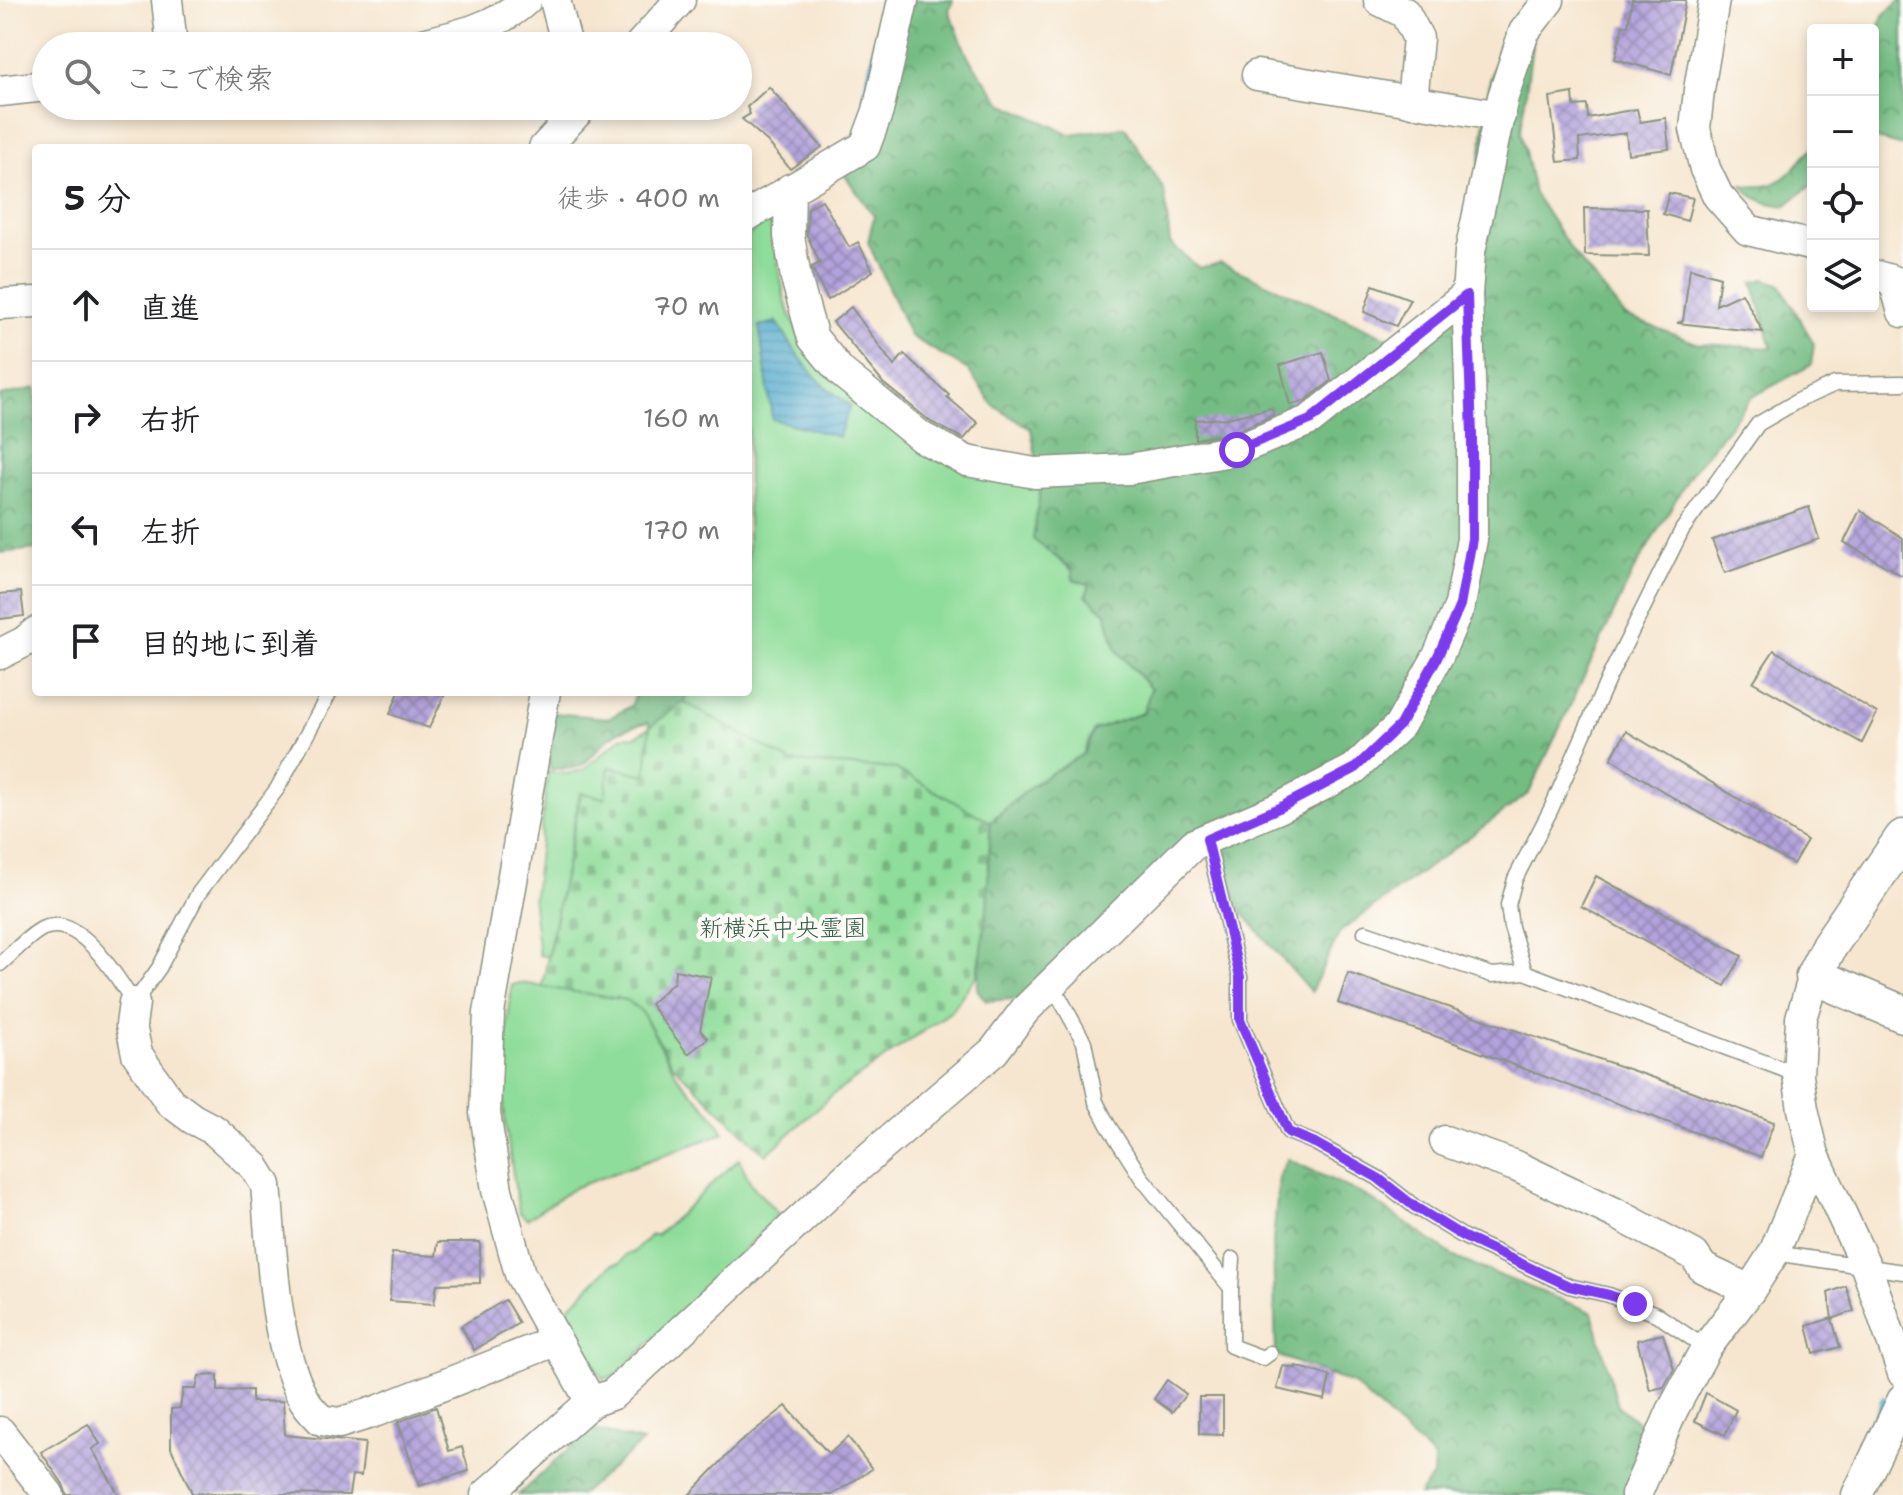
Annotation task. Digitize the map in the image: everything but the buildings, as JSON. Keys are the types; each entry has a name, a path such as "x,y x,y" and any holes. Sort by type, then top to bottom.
{"street":[{"path":"167,0 170,32"},
{"path":"468,32 494,21 526,0"},
{"path":"555,0 563,32"},
{"path":"651,32 680,0"},
{"path":"752,213 865,146 878,111 903,0"},
{"path":"1379,0 1405,13 1418,38 1412,102"},
{"path":"486,1495 591,1402 613,1394 851,1173 994,1051 1025,1010 1194,844 1279,808 1354,769 1400,725 1438,656 1460,605 1472,539 1467,295 1470,252 1500,116 1524,32 1549,0"},
{"path":"1714,0 1695,129 1705,169 1718,196 1748,230 1807,245"},
{"path":"1257,75 1500,116"},
{"path":"0,91 32,88"},
{"path":"548,144 569,120"},
{"path":"790,189 789,236 796,278 813,338 841,372 921,437 967,461 1035,473 1129,469 1237,450 1310,420 1467,295"},
{"path":"1879,277 1894,281 1903,312"},
{"path":"0,304 32,302"},
{"path":"0,654 32,635"},
{"path":"544,696 489,1013 485,1113 497,1190 520,1274 591,1402"},
{"path":"1903,838 1829,946 1814,976 1801,1018 1798,1075 1814,1155 1867,1269 1903,1373"},
{"path":"1814,976 1903,1014"},
{"path":"134,1003 131,1025 137,1054 170,1102 214,1130 255,1167 266,1185 280,1320 293,1373 303,1398 321,1420 339,1423 377,1411 555,1341"},
{"path":"1445,1141 1518,1167 1615,1213 1694,1255 1703,1268 1750,1290"},
{"path":"1636,1495 1672,1411 1706,1348 1774,1253 1814,1155"},
{"path":"1857,1495 1903,1401"},
{"path":"0,1432 49,1495"}],"lane":[{"path":"1525,972 1511,927 1508,905 1515,879 1682,530 1758,424 1835,384 1903,383"},
{"path":"0,964 44,928 62,928 81,935 100,953 134,1003 159,968 198,894 277,789 328,696"},
{"path":"1207,839 1240,977 1240,1020 1288,1132 1315,1143 1378,1178 1415,1207 1464,1237 1569,1286 1609,1295 1656,1314 1706,1348"},
{"path":"1365,932 1492,975 1525,972 1798,1075"},
{"path":"1052,984 1084,1042 1096,1102 1108,1125 1141,1177 1231,1288"},
{"path":"1774,1253 1903,1272"},
{"path":"1233,1259 1231,1346 1263,1358 1270,1353"}],"green space":[{"path":"914,0 953,0 949,11 968,57 1002,103 1070,134 1125,127 1164,190 1170,243 1199,268 1221,263 1397,342 1463,293 1490,80 1503,35 1517,29 1533,36 1521,132 1534,193 1574,254 1625,316 1699,344 1772,348 1753,282 1765,279 1780,284 1814,344 1811,365 1752,397 1691,474 1633,572 1529,793 1340,932 1311,992 1240,910 1213,828 1026,998 986,1001 977,989 987,908 990,822 1035,783 1083,754 1094,730 1143,713 1151,689 1117,651 1106,613 1086,595 1090,585 1073,579 1072,569 1033,539 1041,485 1031,429 994,406 968,370 910,336 868,242 874,216 844,174"},
{"path":"1903,0 1903,146 1879,140 1879,30 1883,15"},
{"path":"1807,154 1807,189 1785,206 1756,198 1742,185 1767,186 1791,172"},
{"path":"769,218 785,301 798,333 828,375 1041,485 1034,539 1090,585 1086,595 1106,613 1117,651 1151,689 1143,713 1094,730 1083,754 1035,783 990,822 896,769 791,762 684,702 686,696 752,696 752,233","holes":["777,322 817,378 850,405 772,418"]},
{"path":"32,389 32,549 0,553 0,396"},
{"path":"634,696 686,696 684,702 650,727 648,722 618,732 583,764 575,768 549,768 554,713 609,718 632,705"},
{"name":"新横浜中央霊園","path":"684,702 791,762 896,769 990,822 987,908 977,975 950,1012 831,1096 766,1155 672,1064 642,1012 627,1000 542,987 581,793 605,798 609,767 646,775 650,727"},
{"path":"650,727 646,775 605,799 580,793 548,957 539,955 533,904 548,772 566,774 583,770 622,737 636,736"},
{"path":"520,983 627,1000 642,1012 677,1076 713,1115 724,1133 576,1187 527,1219 519,1212 505,1123 502,1071 512,985"},
{"path":"739,1159 751,1184 779,1215 617,1375 603,1379 561,1315 612,1264 620,1263 651,1235 657,1235"},
{"path":"1288,1159 1368,1197 1458,1259 1592,1312 1618,1406 1651,1434 1630,1495 1419,1495 1433,1476 1434,1458 1353,1384 1276,1355 1273,1242 1279,1176"},
{"path":"591,1429 643,1442 580,1495 518,1495"}],"water":[{"path":"777,322 808,368 850,405 839,437 772,419 759,326"}],"waterway":[{"path":"866,98 886,0"},
{"path":"1850,1476 1860,1445 1884,1400"}],"route":[{"path":"1237,450 1310,420 1467,295 1472,539 1460,605 1438,656 1400,725 1354,769 1279,808 1207,839 1240,977 1240,1020 1288,1132 1315,1143 1378,1178 1415,1207 1464,1237 1569,1286 1635,1304"}]}
